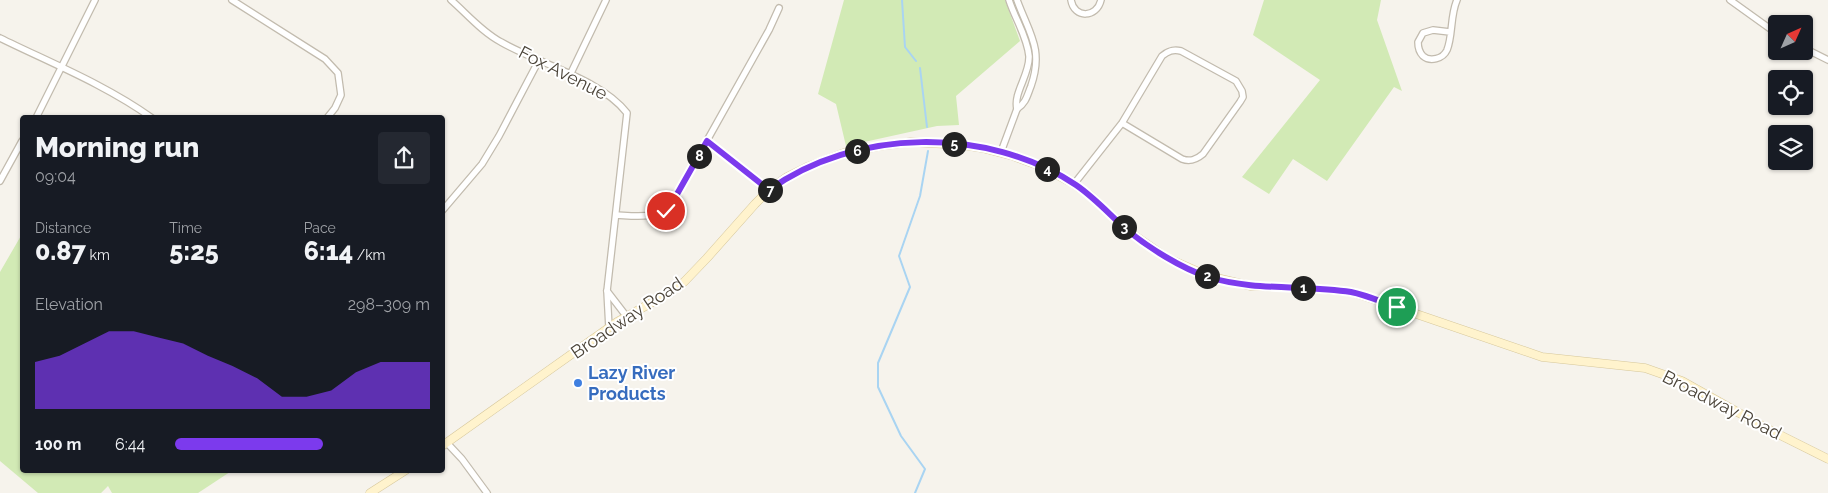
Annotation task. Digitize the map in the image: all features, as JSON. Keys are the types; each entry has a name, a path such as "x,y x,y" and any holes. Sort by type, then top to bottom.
{"main road":[{"name":"Broadway Road","path":"445,444 608,328 684,282 769,190 787,177 807,167 844,154 880,146 911,142 964,144 1001,152 1042,167 1074,184 1091,196 1128,231 1167,258 1208,276 1251,286 1310,288 1352,292 1542,357 1645,368 1682,381 1766,428 1828,459"},
{"path":"370,493 401,473"}],"street":[{"path":"232,0 325,59 338,73 341,94 335,108 329,115"},
{"name":"Fox Avenue","path":"451,0 500,42 596,87 619,102 627,114 607,291 608,328"},
{"path":"570,75 606,0"},
{"path":"1009,0 1025,39 1029,57 1026,76 1015,102 1017,109"},
{"path":"1001,152 1017,109 1024,104 1036,67 1036,48 1017,0"},
{"path":"1071,0 1075,10 1086,14 1092,13 1097,9 1101,0"},
{"path":"1450,32 1433,30 1423,33 1418,42 1420,52 1427,58 1436,59 1447,50 1457,0"},
{"path":"1730,0 1768,27"},
{"path":"38,115 93,1"},
{"path":"616,215 649,216 666,211 769,30 779,8"},
{"path":"1020,27 1027,23"},
{"path":"0,38 136,106 148,115"},
{"path":"1074,184 1122,123 1162,56 1171,50 1181,51 1236,81 1242,91 1243,97 1235,109 1203,154 1194,160 1182,159 1122,123"},
{"path":"1813,52 1828,60"},
{"path":"445,207 482,164 539,60"},
{"path":"707,141 769,190"},
{"path":"0,181 20,145"},
{"path":"607,291 627,317"},
{"path":"445,444 462,459 487,493"}],"green space":[{"path":"844,0 1005,0 1020,41 956,96 959,125 937,126 846,146 836,104 818,94"},
{"path":"1264,0 1381,0 1377,20 1402,91 1394,87 1327,181 1293,159 1269,194 1242,177 1320,80 1253,35"},
{"path":"20,237 20,473 228,473 198,493 112,493 108,486 101,493 38,493 0,461 0,272"}],"waterway":[{"path":"902,0 905,47 916,61"},
{"path":"920,68 927,127"},
{"path":"915,493 925,469 901,436 878,387 878,363 910,287 899,256 920,196 928,151"}],"place":[{"name":"Lazy River Products","path":"578,383"}],"route":[{"path":"666,211 707,141 769,190 787,177 807,167 844,154 880,146 911,142 964,144 1013,156 1057,174 1091,196 1128,231 1167,258 1208,276 1251,286 1310,288 1352,292 1397,307"}]}
